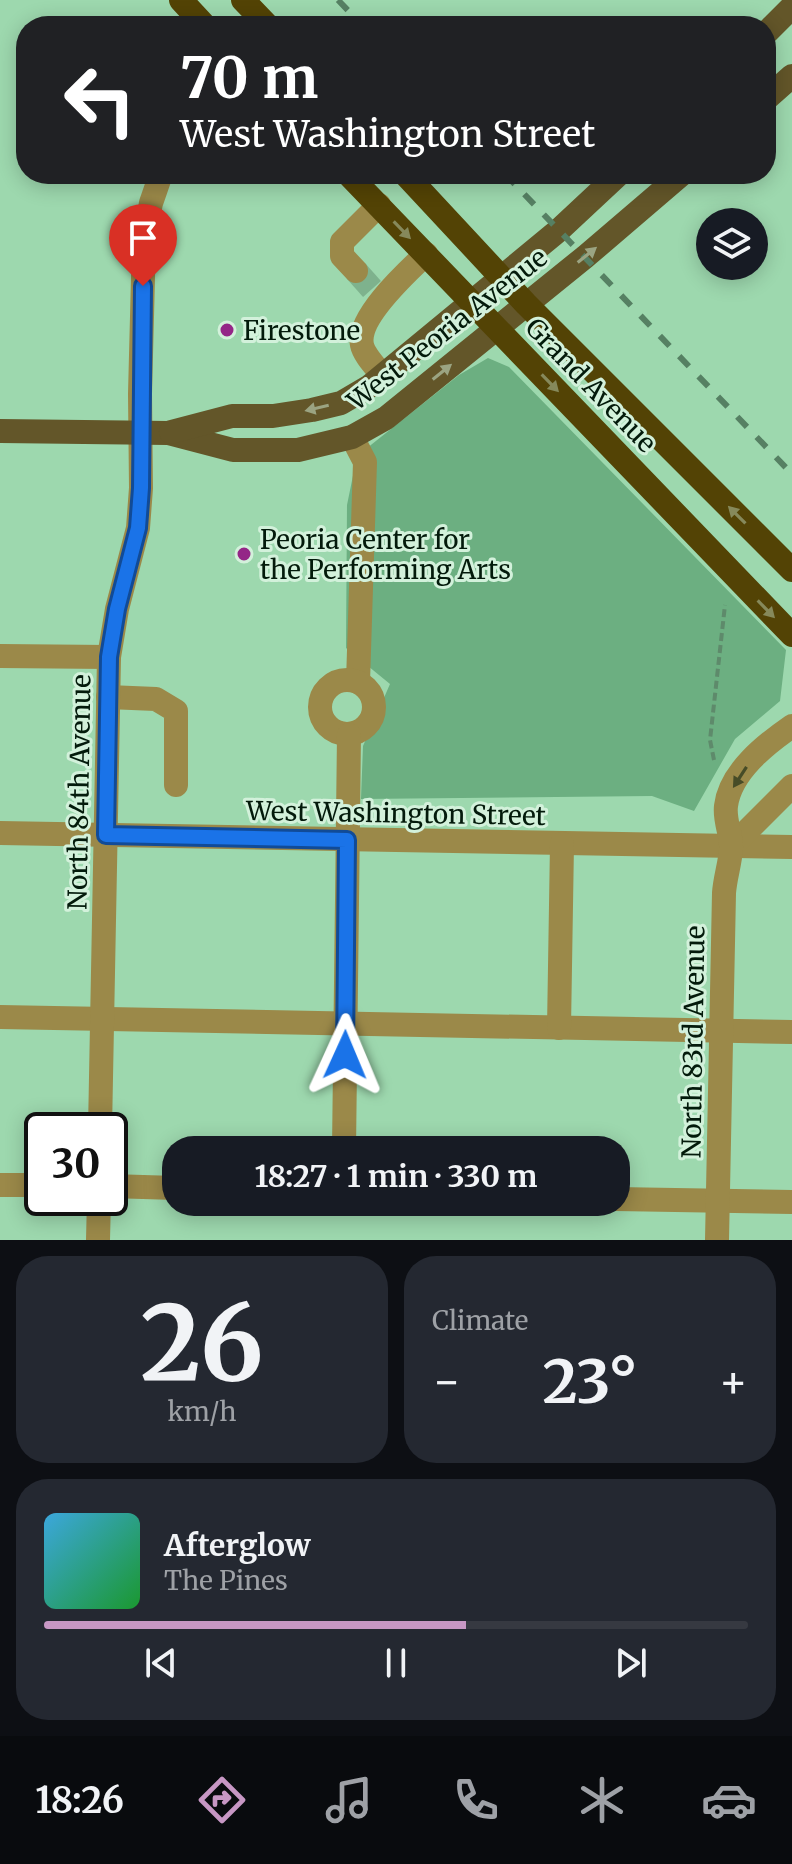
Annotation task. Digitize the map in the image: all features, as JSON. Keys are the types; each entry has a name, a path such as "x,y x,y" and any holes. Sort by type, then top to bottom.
{"highway":[{"path":"181,0 196,16"},
{"path":"243,0 258,16"},
{"name":"Grand Avenue","path":"358,184 792,635"},
{"name":"Grand Avenue","path":"414,184 526,304 792,570"}],"main road":[{"path":"776,23 792,7"},
{"path":"776,90 792,76"},
{"name":"West Peoria Avenue","path":"168,433 232,416 273,416 341,403 383,376 559,230 608,184"},
{"name":"West Peoria Avenue","path":"0,431 168,433 233,450 298,450 352,437 386,418 671,184"}],"street":[{"name":"North 84th Avenue","path":"100,1112 109,657 117,609 138,528 144,239 158,184"},
{"path":"356,271 342,256 342,242 379,205"},
{"path":"383,376 362,347 361,335 377,295 426,254"},
{"path":"352,437 365,462 358,682"},
{"path":"0,656 109,657"},
{"path":"349,680 358,682 371,694 374,712 366,728 349,735 340,734 321,716 321,699 332,685 349,680"},
{"path":"108,697 156,699 176,711 176,785"},
{"name":"North 83rd Avenue","path":"717,1240 724,893 732,846 726,803 754,756 792,726"},
{"path":"344,1136 349,735"},
{"path":"732,846 792,786"},
{"name":"West Washington Street","path":"0,833 792,847"},
{"path":"559,1028 562,844"},
{"path":"0,1017 792,1032"},
{"path":"0,1185 24,1185"},
{"path":"128,1187 162,1188"},
{"path":"630,1199 792,1202"},
{"path":"98,1240 99,1216"}],"path":[{"path":"714,760 710,740 725,605"}],"green space":[{"path":"488,358 509,367 786,650 780,701 735,739 694,811 652,796 361,799 363,746 390,684 346,648 347,505 357,456 459,375"}],"tunnel":[{"path":"356,271 373,290"}],"railway":[{"path":"338,0 353,16"},
{"path":"515,184 792,474"}],"place":[{"name":"Firestone","path":"227,330"},
{"name":"Peoria Center for the Performing Arts","path":"244,554"}],"route":[{"path":"143,286 141,488 138,528 117,609 109,657 106,835 347,840 345,1055"}]}
